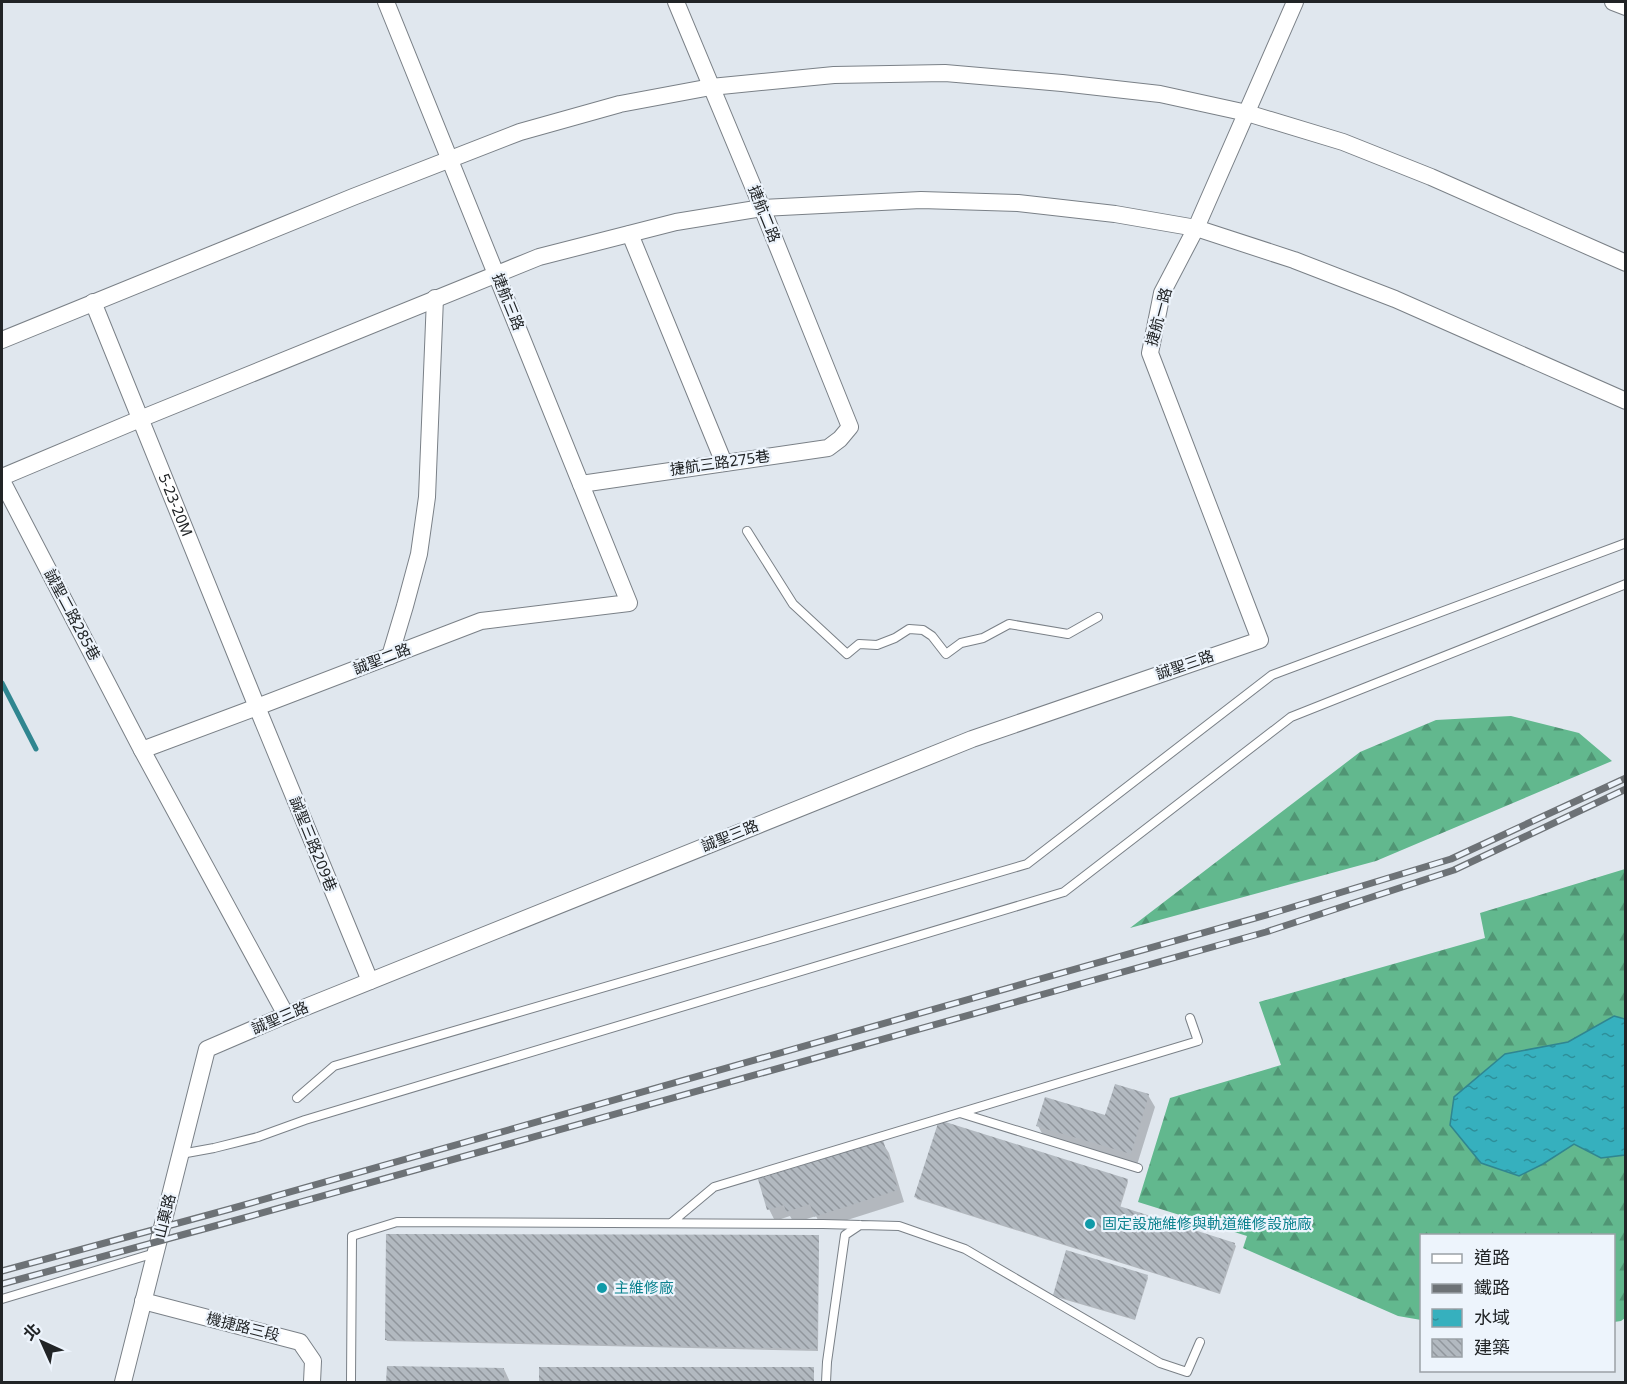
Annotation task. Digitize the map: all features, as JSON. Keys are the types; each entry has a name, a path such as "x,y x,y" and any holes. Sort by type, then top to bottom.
{"street":[{"name":"捷航三路","path":"386,2 629,603"},
{"name":"捷航二路","path":"676,2 850,427"},
{"name":"捷航一路","path":"1260,640 1150,353 1162,293 1196,228 1295,2"},
{"path":"1613,2 1626,7"},
{"path":"2,340 450,158 520,132 620,104 711,87 834,75 945,73 1062,83 1160,94 1247,113 1343,142 1431,177 1626,263"},
{"path":"2,479 140,419 539,257 676,222 762,208 921,200 1018,203 1115,214 1196,228 1294,260 1395,299 1626,400"},
{"path":"630,234 724,463"},
{"path":"390,656 419,554 427,496 435,298"},
{"name":"5-23-20M","path":"93,302 257,707"},
{"name":"捷航三路275巷","path":"581,484 828,448 850,427"},
{"name":"誠聖二路285巷","path":"2,479 142,750 286,1015"},
{"name":"誠聖二路","path":"142,750 481,621 629,603"},
{"name":"誠聖三路","path":"207,1049 286,1015 972,739 1260,640"},
{"name":"誠聖三路209巷","path":"257,707 370,981"},
{"name":"山菓路","path":"123,1383 207,1049"},
{"name":"機捷路三段","path":"143,1301 300,1342 313,1361 312,1383"}],"lane":[{"path":"747,531 793,604 847,654 859,644 877,645 895,638 909,628 923,630 932,636 946,654 962,643 983,638 1009,624 1068,634 1098,617"},
{"path":"297,1098 334,1066 1027,864 1272,675 1626,543"},
{"path":"180,1154 258,1137 305,1120 1064,892 1291,717 1625,586"},
{"path":"671,1223 714,1187 1198,1041 1190,1018"},
{"path":"959,1113 1138,1168"},
{"path":"351,1383 352,1236 398,1222 899,1226 965,1249 1160,1363 1187,1372 1200,1342"},
{"path":"826,1383 826,1362 845,1235 860,1225"},
{"path":"2,1299 155,1253"}],"green space":[{"path":"1511,716 1579,733 1612,761 1376,861 1130,928 1360,752 1436,720"},
{"path":"1625,869 1625,1318 1615,1322 1615,1234 1420,1234 1420,1320 1398,1316 1243,1248 1247,1236 1138,1202 1170,1098 1281,1065 1259,1002 1485,938 1480,913"}],"water":[{"path":"1614,1016 1625,1019 1625,1155 1601,1158 1574,1144 1519,1176 1481,1163 1450,1125 1454,1097 1505,1054 1568,1042"}],"building":[{"path":"1115,1084 1149,1094 1131,1154 1036,1126 1045,1097 1105,1115"},
{"name":"固定設施維修與軌道維修設施廠","path":"939,1120 1128,1179 1119,1206 1235,1243 1219,1293 914,1197"},
{"path":"883,1140 898,1190 814,1217 810,1204 786,1212 784,1205 767,1210 758,1179"},
{"name":"主維修廠","path":"386,1234 819,1235 817,1349 385,1340"},
{"path":"1066,1250 1148,1275 1135,1319 1053,1295"},
{"path":"387,1366 504,1368 504,1382 386,1382"},
{"path":"539,1367 814,1367 814,1382 539,1382"}],"waterway":[{"path":"2,683 36,749"}],"railway":[{"path":"2,1271 230,1209 1273,913 1451,859 1626,778"},
{"path":"2,1284 1266,932 1454,870 1626,789"}],"place":[{"name":"固定設施維修與軌道維修設施廠","path":"1090,1224"},
{"name":"主維修廠","path":"602,1288"}]}
